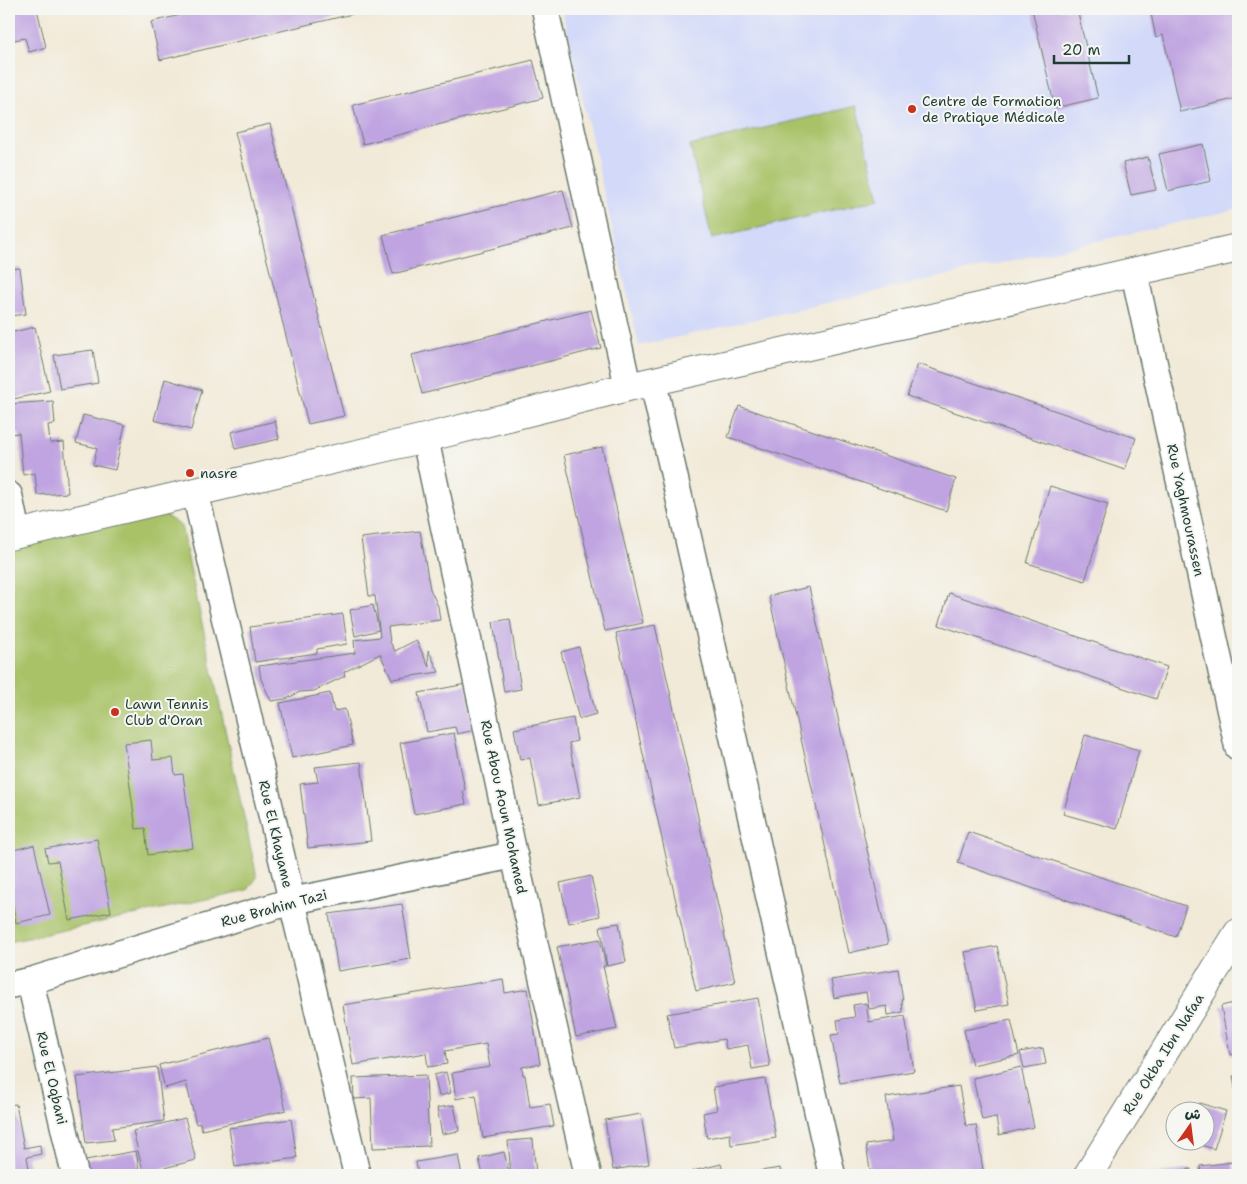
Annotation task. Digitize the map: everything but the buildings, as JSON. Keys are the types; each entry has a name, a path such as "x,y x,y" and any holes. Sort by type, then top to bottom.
{"street":[{"path":"545,9 640,385 832,1175"},
{"path":"9,495 13,535 425,438 640,385 1238,248"},
{"name":"Rue Yaghmourassen","path":"1134,272 1238,748"},
{"name":"Rue Abou Aoun Mohamed","path":"425,438 514,855 588,1175"},
{"name":"Rue El Khayame","path":"195,492 357,1175"},
{"name":"Rue Brahim Tazi","path":"19,983 292,901 514,855"},
{"name":"Rue Okba Ibn Nafaa","path":"1088,1175 1238,933"},
{"name":"Rue El Oqbani","path":"19,983 75,1175"}],"shaded area":[{"name":"Centre de Formation de Pratique Médicale","path":"562,9 1238,9 1238,209 639,346"}],"green space":[{"path":"856,106 879,199 712,239 690,146"},
{"name":"Lawn Tennis Club d'Oran","path":"159,511 181,526 257,877 248,890 9,942 9,547"}],"place":[{"name":"Centre de Formation de Pratique Médicale","path":"912,109"},
{"name":"nasre","path":"190,473"},
{"name":"Lawn Tennis Club d'Oran","path":"115,712"}]}
